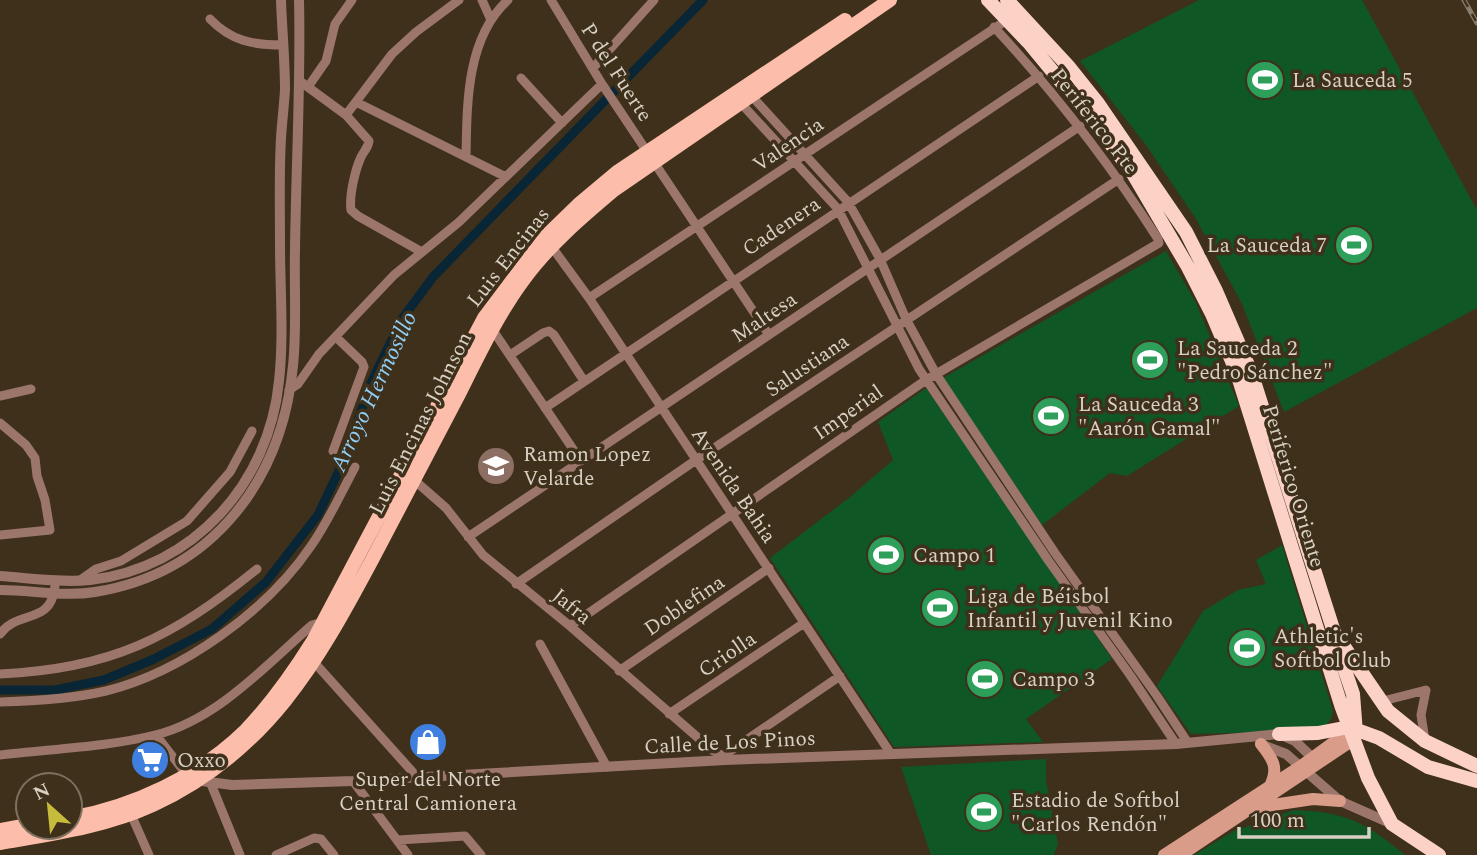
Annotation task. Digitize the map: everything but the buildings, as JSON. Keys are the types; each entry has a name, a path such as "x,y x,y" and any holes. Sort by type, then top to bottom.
{"highway":[{"path":"985,0 1002,15"},
{"name":"Periferico Oriente","path":"1002,15 1069,66 1097,102 1186,232 1216,291 1251,372 1334,632 1379,702 1402,724 1425,741 1477,766"},
{"name":"Periferico Oriente","path":"1002,15 1060,80 1132,172 1188,267 1237,373 1368,778 1392,824 1439,855"},
{"path":"1334,632 1336,647 1353,694 1353,732"},
{"path":"1279,734 1353,732 1379,738 1428,767 1477,781"}],"main road":[{"path":"743,96 875,0"},
{"name":"Luis Encinas Johnson","path":"0,843 92,826 129,809 172,796 235,754 257,734 283,705 337,625 409,476 488,323 524,278 548,242 582,217 652,157 890,0"},
{"path":"198,780 222,751 255,720 299,664 409,476"},
{"path":"1181,855 1255,807 1316,760 1338,739 1353,732"},
{"path":"1261,744 1275,765 1270,786"},
{"path":"1164,855 1270,786 1304,769"},
{"path":"1255,807 1313,799 1340,801"},
{"path":"84,816 129,809"}],"street":[{"path":"0,576 79,580 105,578 131,571 183,545 219,517 233,502 256,466 268,431 279,384 280,216 285,89 281,0"},
{"path":"0,590 54,594 93,592 135,581 179,561 220,530 244,504 264,472 276,444 289,390 294,342 296,152 304,85 299,0"},
{"path":"304,85 326,61 335,24 352,0"},
{"path":"346,115 397,48 459,0"},
{"path":"482,0 491,20"},
{"path":"466,157 470,85 479,48 491,20 508,0"},
{"name":"P del Fuerte","path":"551,0 603,84 769,335"},
{"path":"593,68 654,0"},
{"name":"Periferico Pte","path":"1002,15 1039,76 1119,179 1159,243"},
{"name":"Valencia","path":"589,298 799,158 1002,15"},
{"path":"210,19 220,30 238,40 257,45 282,46"},
{"name":"Cadenera","path":"545,408 1039,76"},
{"path":"521,78 562,123"},
{"path":"289,390 298,384 319,354 394,275 420,251 459,222 603,84"},
{"path":"304,85 346,115 369,141 360,161 351,210 420,251"},
{"path":"743,96 799,158 838,209 896,327 926,380 1033,530 1152,706 1182,744"},
{"path":"356,102 506,177"},
{"name":"Maltesa","path":"468,537 1080,126"},
{"path":"799,158 848,202 880,259 906,319 936,374 1033,530"},
{"name":"Salustiana","path":"516,584 696,460 1119,179"},
{"path":"280,216 296,216"},
{"name":"Avenida Bahia","path":"548,242 589,298 891,754"},
{"name":"Imperial","path":"570,626 926,380 1159,243"},
{"path":"488,323 581,461"},
{"path":"510,355 549,331 584,382"},
{"path":"333,451 364,367 336,337"},
{"path":"0,396 32,389"},
{"path":"0,423 26,445 35,458 50,530 0,536"},
{"path":"79,580 96,569 121,561 187,521 230,472 252,431"},
{"path":"0,702 45,701 107,690 141,679 205,646 240,621 280,583 311,547 355,467"},
{"name":"Jafra","path":"409,476 446,508 483,555 724,758"},
{"name":"Doblefina","path":"619,671 769,568"},
{"path":"0,674 69,668 110,657 146,643 218,600 257,569"},
{"path":"0,634 11,623 44,611 52,602 56,580"},
{"path":"0,755 156,735 194,719 216,706 258,676 312,625 323,622"},
{"name":"Criolla","path":"669,714 804,624"},
{"path":"540,644 607,767"},
{"path":"314,662 418,778"},
{"path":"724,758 839,676"},
{"path":"1379,702 1426,690 1421,715 1425,741"},
{"path":"1279,734 1295,741 1316,760"},
{"name":"Calle de Los Pinos","path":"198,780 353,781 724,758 1182,744 1279,734"},
{"path":"156,735 198,780 240,855"},
{"path":"1240,738 1279,750 1340,801 1392,824"},
{"path":"353,781 408,855"},
{"path":"129,809 149,855"},
{"path":"398,840 462,835 471,841 481,855"},
{"path":"276,855 314,838 321,839 334,855"}],"green space":[{"path":"1199,0 1362,0 1477,210 1477,308 1284,412 1242,304 1196,219 1146,145 1080,61"},
{"path":"1166,251 1196,303 1239,406 1127,476 1110,473 1042,525 943,378"},
{"name":"Liga de Béisbol Infantil y Juvenil Kino","path":"926,388 1112,659 1026,719 1043,742 894,747 770,558 850,497 893,460 878,422"},
{"name":"Athletic's Softbol Club","path":"1282,545 1333,711 1331,718 1317,731 1191,734 1157,686 1203,611 1238,590 1266,584 1256,560"},
{"name":"Estadio de Softbol \"Carlos Rendón\"","path":"1046,759 1046,780 1058,844 1054,855 931,855 901,767"},
{"path":"1294,810 1342,816 1378,834 1405,855 1194,855 1234,831"}],"waterway":[{"name":"Arroyo Hermosillo","path":"0,690 55,690 104,680 154,659 212,629 266,582 318,515 346,456 370,385 402,319 433,277 703,0"}],"railway":[{"path":"1464,0 1477,23"}],"place":[{"name":"La Sauceda 5","path":"1265,80"},
{"name":"La Sauceda 7","path":"1354,245"},
{"name":"La Sauceda 2 \"Pedro Sánchez\"","path":"1150,360"},
{"name":"La Sauceda 3 \"Aarón Gamal\"","path":"1051,416"},
{"name":"Ramon Lopez Velarde","path":"496,466"},
{"name":"Campo 1","path":"886,555"},
{"name":"Liga de Béisbol Infantil y Juvenil Kino","path":"940,608"},
{"name":"Athletic's Softbol Club","path":"1247,648"},
{"name":"Campo 3","path":"985,679"},
{"name":"Super del Norte Central Camionera","path":"428,742"},
{"name":"Oxxo","path":"150,760"},
{"name":"Estadio de Softbol \"Carlos Rendón\"","path":"984,812"}]}
